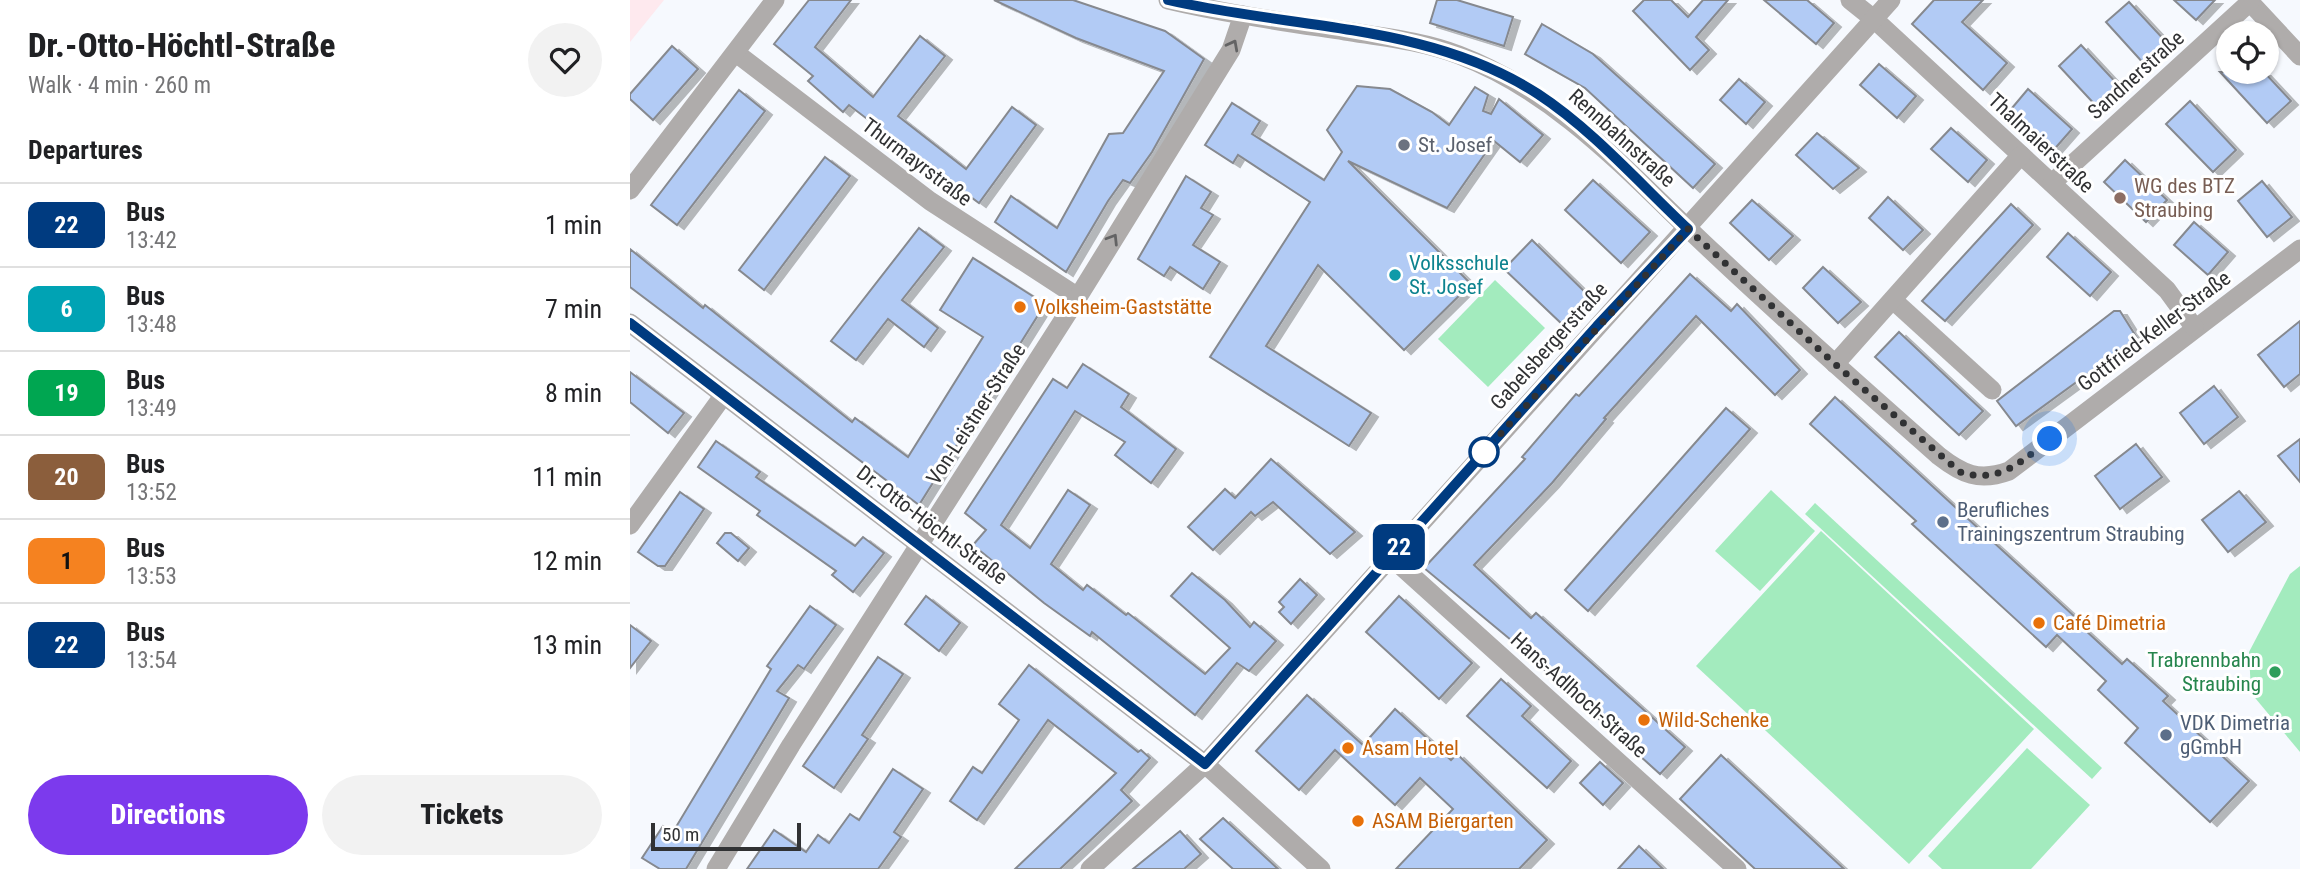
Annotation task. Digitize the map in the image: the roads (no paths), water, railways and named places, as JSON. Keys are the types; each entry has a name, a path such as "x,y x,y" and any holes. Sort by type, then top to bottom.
{"street":[{"path":"630,190 775,0"},
{"name":"Rennbahnstraße","path":"1168,0 1243,15 1396,38 1456,54 1502,73 1539,94 1579,127 1835,364 1960,472"},
{"name":"Thalmaierstraße","path":"1850,0 1875,20 2166,290 2194,327"},
{"name":"Gabelsbergerstraße","path":"1090,869 1205,764 1891,0"},
{"path":"2249,1 2300,56"},
{"name":"Sandnerstraße","path":"2052,183 2249,1"},
{"name":"Von-Leistner-Straße","path":"716,869 790,745 1077,297 1231,50 1243,15"},
{"name":"Thurmayrstraße","path":"736,52 930,201 1077,297"},
{"path":"1835,364 2021,155"},
{"name":"Gottfried-Keller-Straße","path":"1960,472 1976,477 1994,476 2009,471 2300,248"},
{"path":"1893,300 1992,390"},
{"name":"Dr.-Otto-Höchtl-Straße","path":"630,323 1205,764 1321,869"},
{"path":"630,525 723,396"},
{"name":"Hans-Adlhoch-Straße","path":"1391,556 1737,869"}],"place":[{"name":"St. Josef","path":"1404,145"},
{"name":"WG des BTZ Straubing","path":"2120,198"},
{"name":"Volksschule St. Josef","path":"1395,275"},
{"name":"Volksheim-Gaststätte","path":"1020,307"},
{"name":"Berufliches Trainingszentrum Straubing","path":"1943,522"},
{"name":"Café Dimetria","path":"2039,623"},
{"name":"Trabrennbahn Straubing","path":"2275,672"},
{"name":"Wild-Schenke","path":"1644,720"},
{"name":"VDK Dimetria gGmbH","path":"2166,735"},
{"name":"Asam Hotel","path":"1348,748"},
{"name":"ASAM Biergarten","path":"1358,821"}]}
